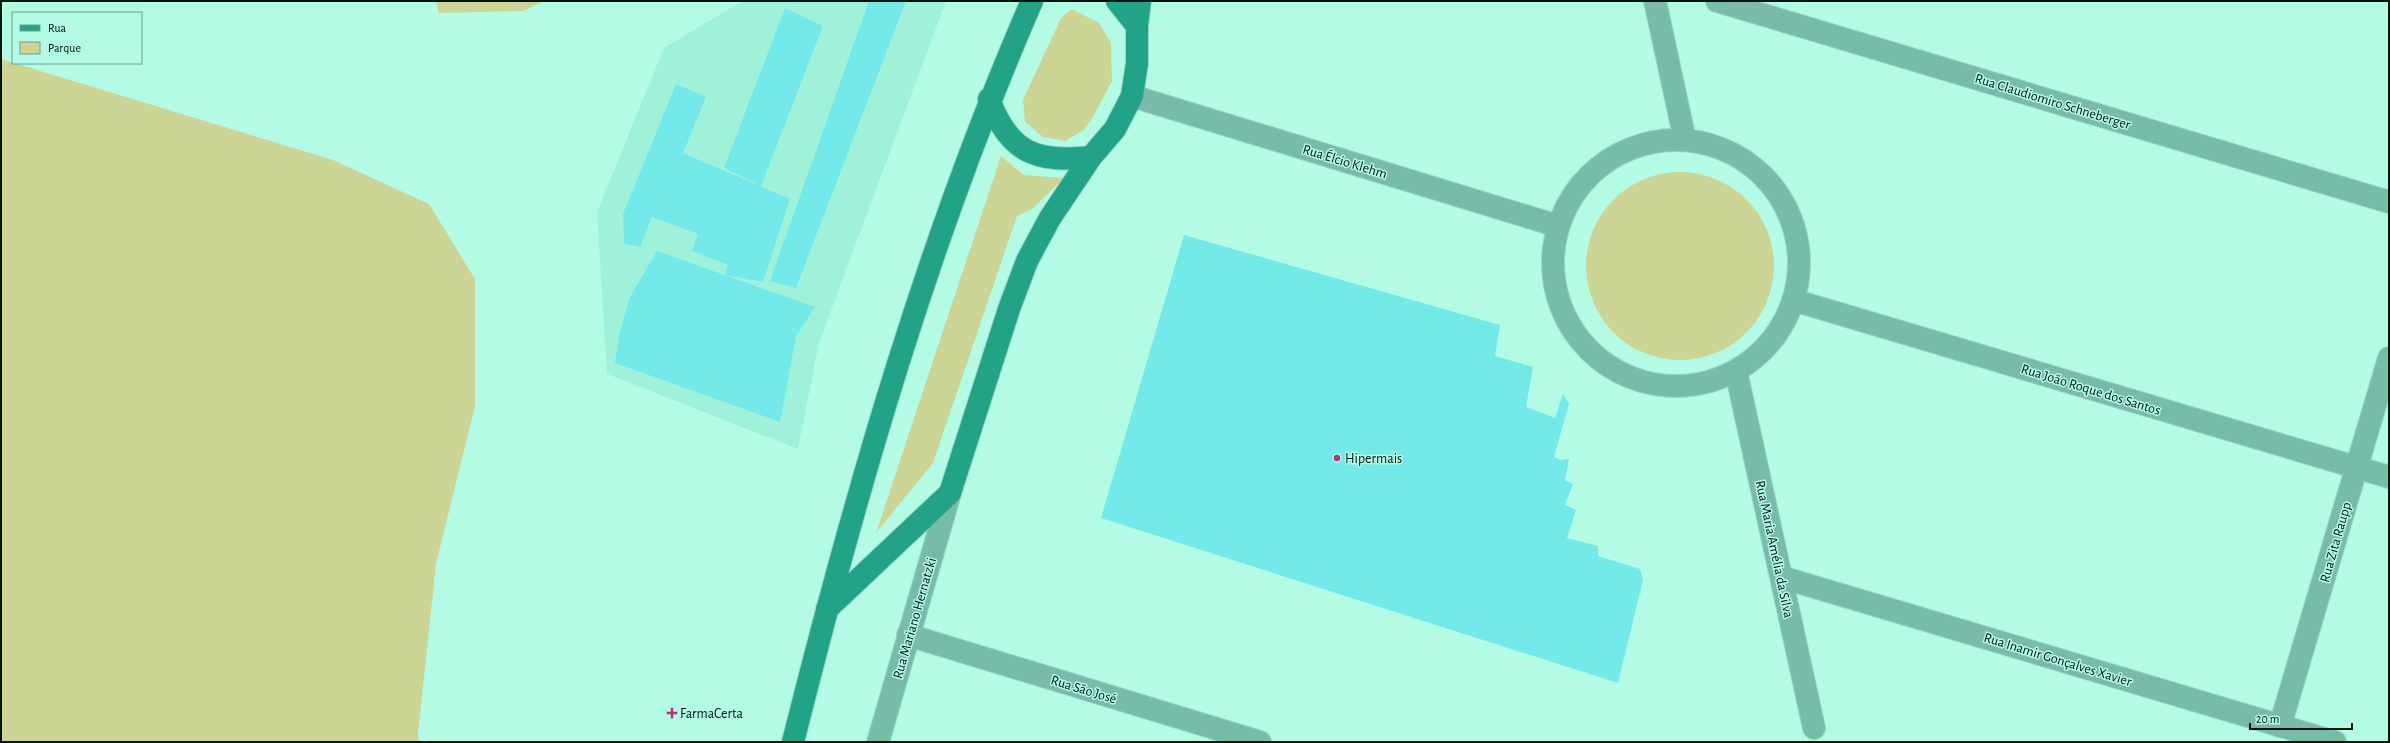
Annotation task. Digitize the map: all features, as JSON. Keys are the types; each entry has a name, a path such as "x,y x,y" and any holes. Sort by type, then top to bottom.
{"main road":[{"path":"1117,1 1137,26"},
{"path":"826,610 950,493 1006,316 1027,261 1050,218 1091,156 1115,129 1132,96 1138,63 1137,26 1140,1"},
{"path":"793,742 826,610 921,295 990,99 1033,2"},
{"path":"990,99 1005,132 1012,142 1026,150 1036,155 1059,159 1091,156"}],"street":[{"path":"1655,1 1685,140"},
{"name":"Rua Claudiomiro Schneberger","path":"1717,1 2389,202"},
{"name":"Rua Élcio Klehm","path":"1132,96 1558,226"},
{"path":"1685,140 1721,149 1753,167 1778,194 1794,228 1799,264 1793,300 1780,329 1761,353 1736,371 1706,383 1673,387 1642,382 1612,368 1586,348 1567,322 1556,291 1553,258 1558,226 1576,189 1606,161 1644,144 1685,140"},
{"name":"Rua João Roque dos Santos","path":"1793,300 2389,477"},
{"name":"Rua Zita Raupp","path":"2280,726 2389,358"},
{"name":"Rua Maria Amélia da Silva","path":"1736,371 1814,728"},
{"name":"Rua Mariano Hernatzki","path":"878,742 950,493"},
{"name":"Rua Inamir Gonçalves Xavier","path":"1781,577 2335,742"},
{"name":"Rua São José","path":"908,636 1260,742"}],"shaded area":[{"path":"742,1 946,1 819,343 798,449 607,374 597,212 664,48"}],"green space":[{"path":"436,1 545,1 523,11 439,13"},
{"path":"1072,9 1099,23 1111,43 1112,81 1094,115 1084,130 1065,141 1043,137 1025,122 1023,100 1061,18"},
{"path":"1,59 12,62 12,64 17,64 333,160 429,204 475,279 475,406 436,564 418,734 419,742 1,742"},
{"path":"1001,156 1024,175 1064,178 1032,209 1017,216 933,463 876,533"},
{"path":"1689,172 1698,173 1725,183 1747,199 1759,214 1767,230 1773,248 1773,284 1767,302 1759,318 1747,333 1732,345 1716,353 1698,359 1671,360 1662,359 1635,349 1620,339 1607,326 1597,311 1587,284 1586,257 1587,248 1597,221 1607,206 1620,193 1635,183 1662,173"}],"building":[{"path":"869,1 906,1 796,288 770,281"},
{"path":"785,8 823,26 761,186 724,168"},
{"path":"676,84 706,97 683,153 790,199 763,282 725,275 728,265 692,251 698,234 652,217 640,247 624,244 623,214"},
{"name":"Hipermais","path":"1184,235 1500,325 1495,356 1533,367 1526,407 1555,418 1563,394 1569,404 1554,457 1561,460 1569,459 1565,480 1573,484 1565,505 1576,510 1567,538 1598,546 1598,556 1640,569 1643,580 1618,683 1101,518"},
{"path":"657,251 815,307 796,336 780,422 615,363 620,331 630,297"}],"place":[{"name":"Hipermais","path":"1337,458"},
{"name":"FarmaCerta","path":"672,713"}]}
